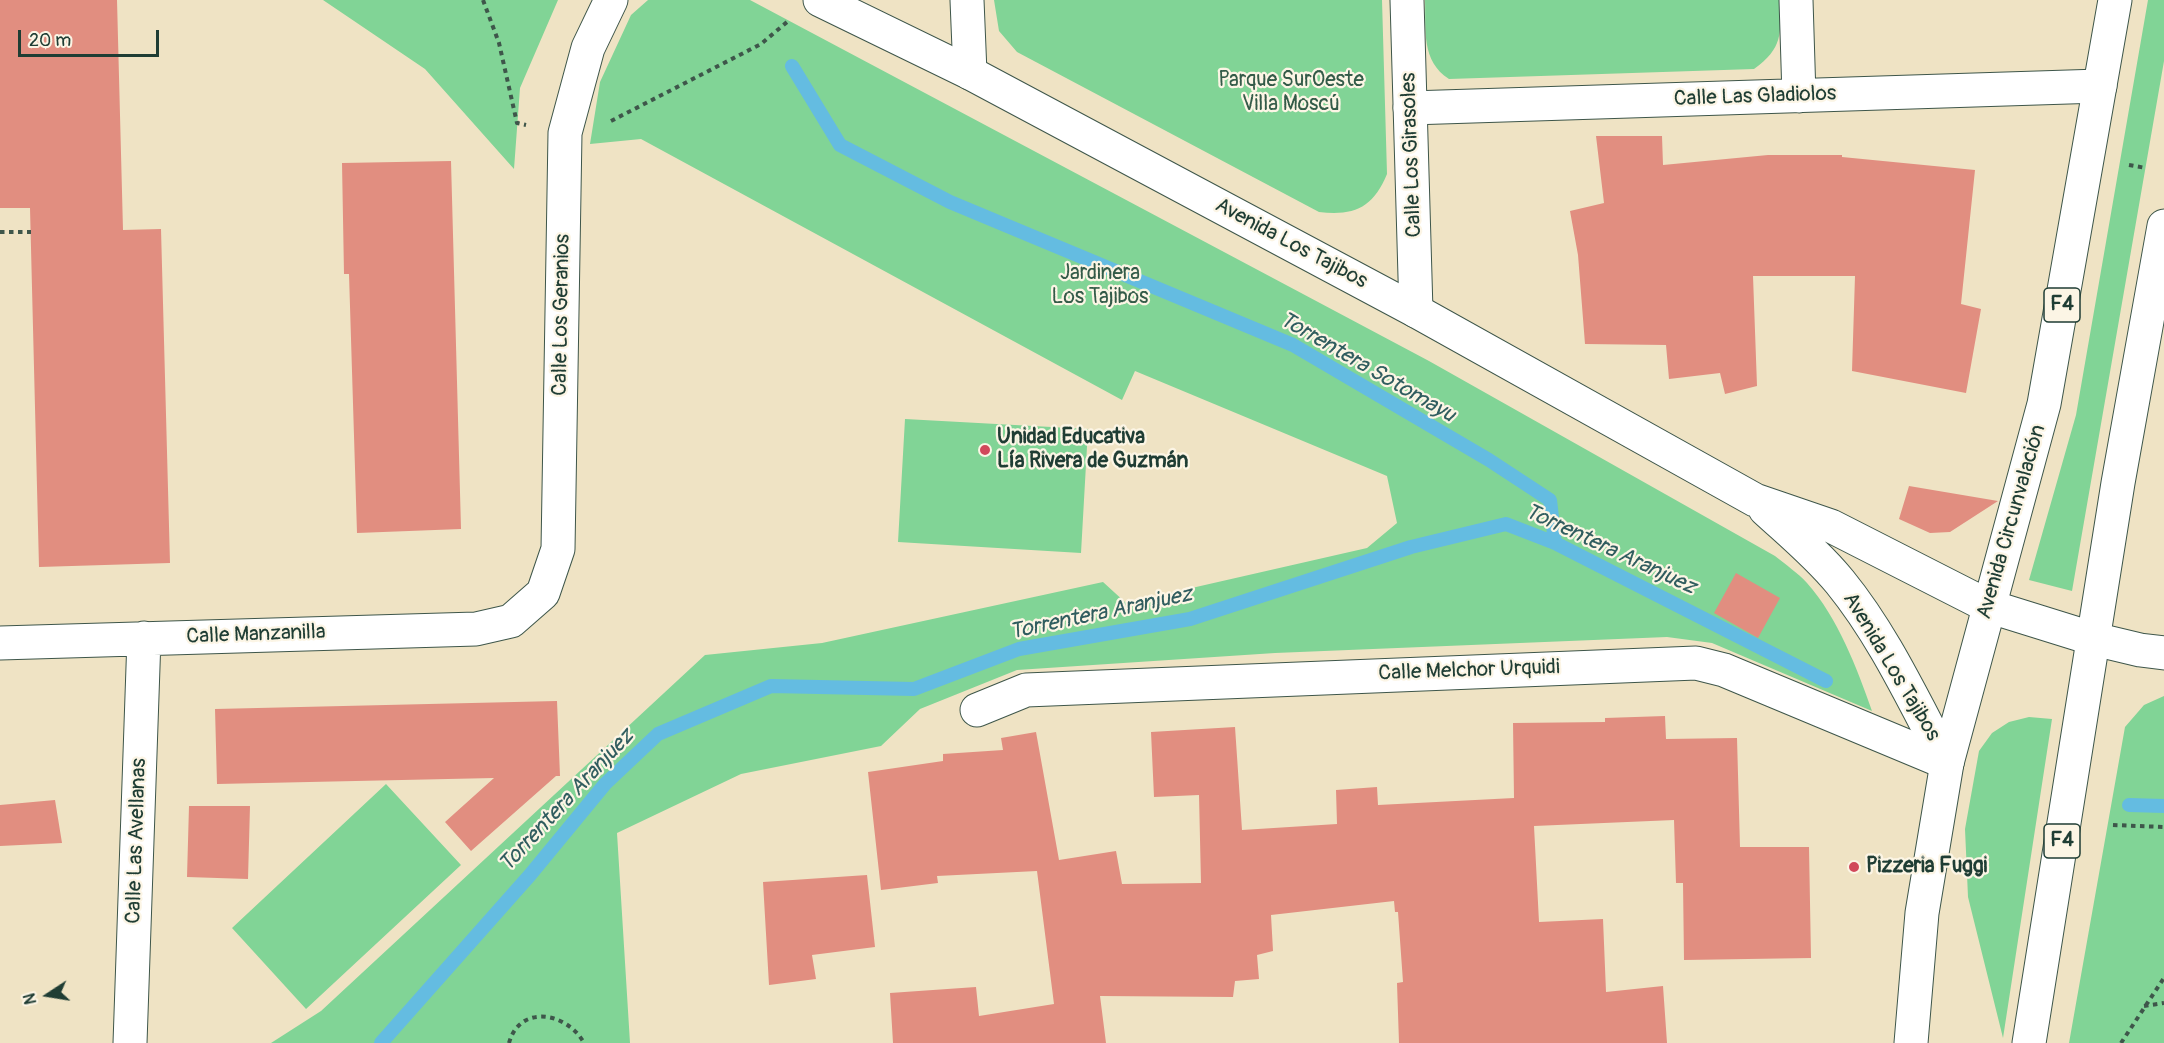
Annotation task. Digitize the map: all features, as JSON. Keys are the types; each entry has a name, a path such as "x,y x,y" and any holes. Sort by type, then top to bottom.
{"main road":[{"name":"Calle Los Geranios","path":"511,621 543,593 558,549 565,133 588,48 611,0"},
{"path":"968,0 970,73"},
{"name":"Calle Los Girasoles","path":"1407,0 1416,311"},
{"path":"1796,0 1799,96"},
{"name":"Avenida Circunvalación","path":"1911,1043 1922,913 1947,763 2044,404 2115,0"},
{"name":"Avenida Los Tajibos","path":"808,7 970,73 1416,311 1755,500 1831,526 1988,606 2094,639 2164,653"},
{"name":"Calle Las Gladiolos","path":"1410,108 2100,86"},
{"name":"F4","path":"2028,1043 2118,483 2164,226"},
{"name":"Avenida Los Tajibos","path":"1755,500 1840,582 1891,659 1947,763"},
{"name":"Calle Manzanilla","path":"0,643 476,629 511,621"},
{"name":"Calle Las Avellanas","path":"130,1043 144,638"},
{"name":"Calle Melchor Urquidi","path":"977,710 1026,690 1696,663 1724,670 1947,763"}],"path":[{"path":"483,0 499,44 517,123 565,133 600,127 761,44 808,7"},
{"path":"2120,163 2145,168"},
{"path":"0,232 31,231"},
{"path":"2113,825 2164,827"},
{"path":"2121,1043 2164,978"},
{"path":"2144,1006 2164,1003"},
{"path":"509,1043 519,1027 530,1019 542,1016 567,1022 584,1043"}],"green space":[{"path":"323,0 558,0 520,88 514,169 425,69"},
{"name":"Jardinera Los Tajibos","path":"648,0 750,0 1429,361 1775,556 1807,583 1828,612 1853,661 1872,711 1712,643 1667,637 1275,653 1017,670 920,709 881,746 741,774 617,833 630,1043 271,1043 321,1011 705,655 822,643 1103,582 1126,603 1367,548 1397,523 1387,476 1135,371 1122,400 641,139 590,144 600,82 631,15"},
{"name":"Parque SurOeste Villa Moscú","path":"994,0 1382,0 1387,174 1375,195 1361,207 1342,213 1319,212 1017,52 999,31"},
{"path":"1425,0 1780,0 1780,31 1775,47 1754,69 1449,79 1440,72 1429,54"},
{"path":"2148,0 2164,0 2164,61 2072,591 2029,580 2076,415"},
{"path":"905,419 1088,429 1081,553 898,542"},
{"path":"2164,696 2164,1043 2069,1043 2125,727 2144,705"},
{"path":"2029,717 2052,719 2003,1038 1968,897 1965,829 1979,751 1992,733 2009,722"},
{"path":"386,784 461,865 306,1009 232,928"}],"building":[{"path":"0,0 117,0 123,230 161,229 170,563 39,567 30,208 0,208"},
{"path":"1596,136 1662,136 1663,165 1768,155 1842,155 1842,157 1975,170 1961,304 1981,309 1966,393 1852,371 1855,276 1753,276 1757,386 1725,394 1720,373 1669,379 1666,345 1585,344 1578,255 1570,211 1604,203"},
{"path":"451,161 461,529 357,533 349,274 344,274 342,163"},
{"path":"1909,486 1998,501 1950,532 1930,533 1899,519"},
{"path":"1736,573 1780,598 1758,638 1714,613"},
{"path":"557,701 560,776 556,776 471,851 445,822 494,778 217,784 215,709"},
{"path":"1665,716 1666,739 1737,738 1740,847 1809,847 1811,958 1684,960 1683,883 1676,883 1674,820 1534,826 1539,922 1603,919 1606,992 1663,986 1667,1043 1399,1043 1397,983 1403,982 1398,912 1395,912 1394,901 1271,915 1273,951 1257,955 1259,979 1235,981 1233,997 1100,996 1106,1043 893,1043 890,993 976,987 979,1016 1054,1004 1037,871 937,876 938,883 881,890 868,772 943,761 943,754 1003,750 1001,738 1036,732 1059,860 1116,851 1122,884 1201,883 1199,795 1154,797 1151,732 1235,727 1242,830 1337,824 1336,790 1377,787 1378,805 1514,798 1513,723 1605,722 1605,718"},
{"path":"55,800 62,843 0,846 0,805"},
{"path":"189,806 250,806 248,879 187,877"},
{"path":"867,875 875,947 812,955 816,979 769,985 763,882"}],"waterway":[{"name":"Torrentera Sotomayu","path":"792,66 840,145 950,202 1293,345 1489,460 1550,500 1555,543"},
{"name":"Torrentera Aranjuez","path":"381,1043 530,875 605,784 658,734 771,686 914,689 1019,649 1190,619 1411,547 1506,524 1555,543 1826,681"},
{"name":"Torrentera Aranjuez","path":"2129,805 2164,806"}],"place":[{"name":"Unidad Educativa Lía Rivera de Guzmán","path":"985,450"},
{"name":"Pizzeria Fuggi","path":"1854,867"}]}
